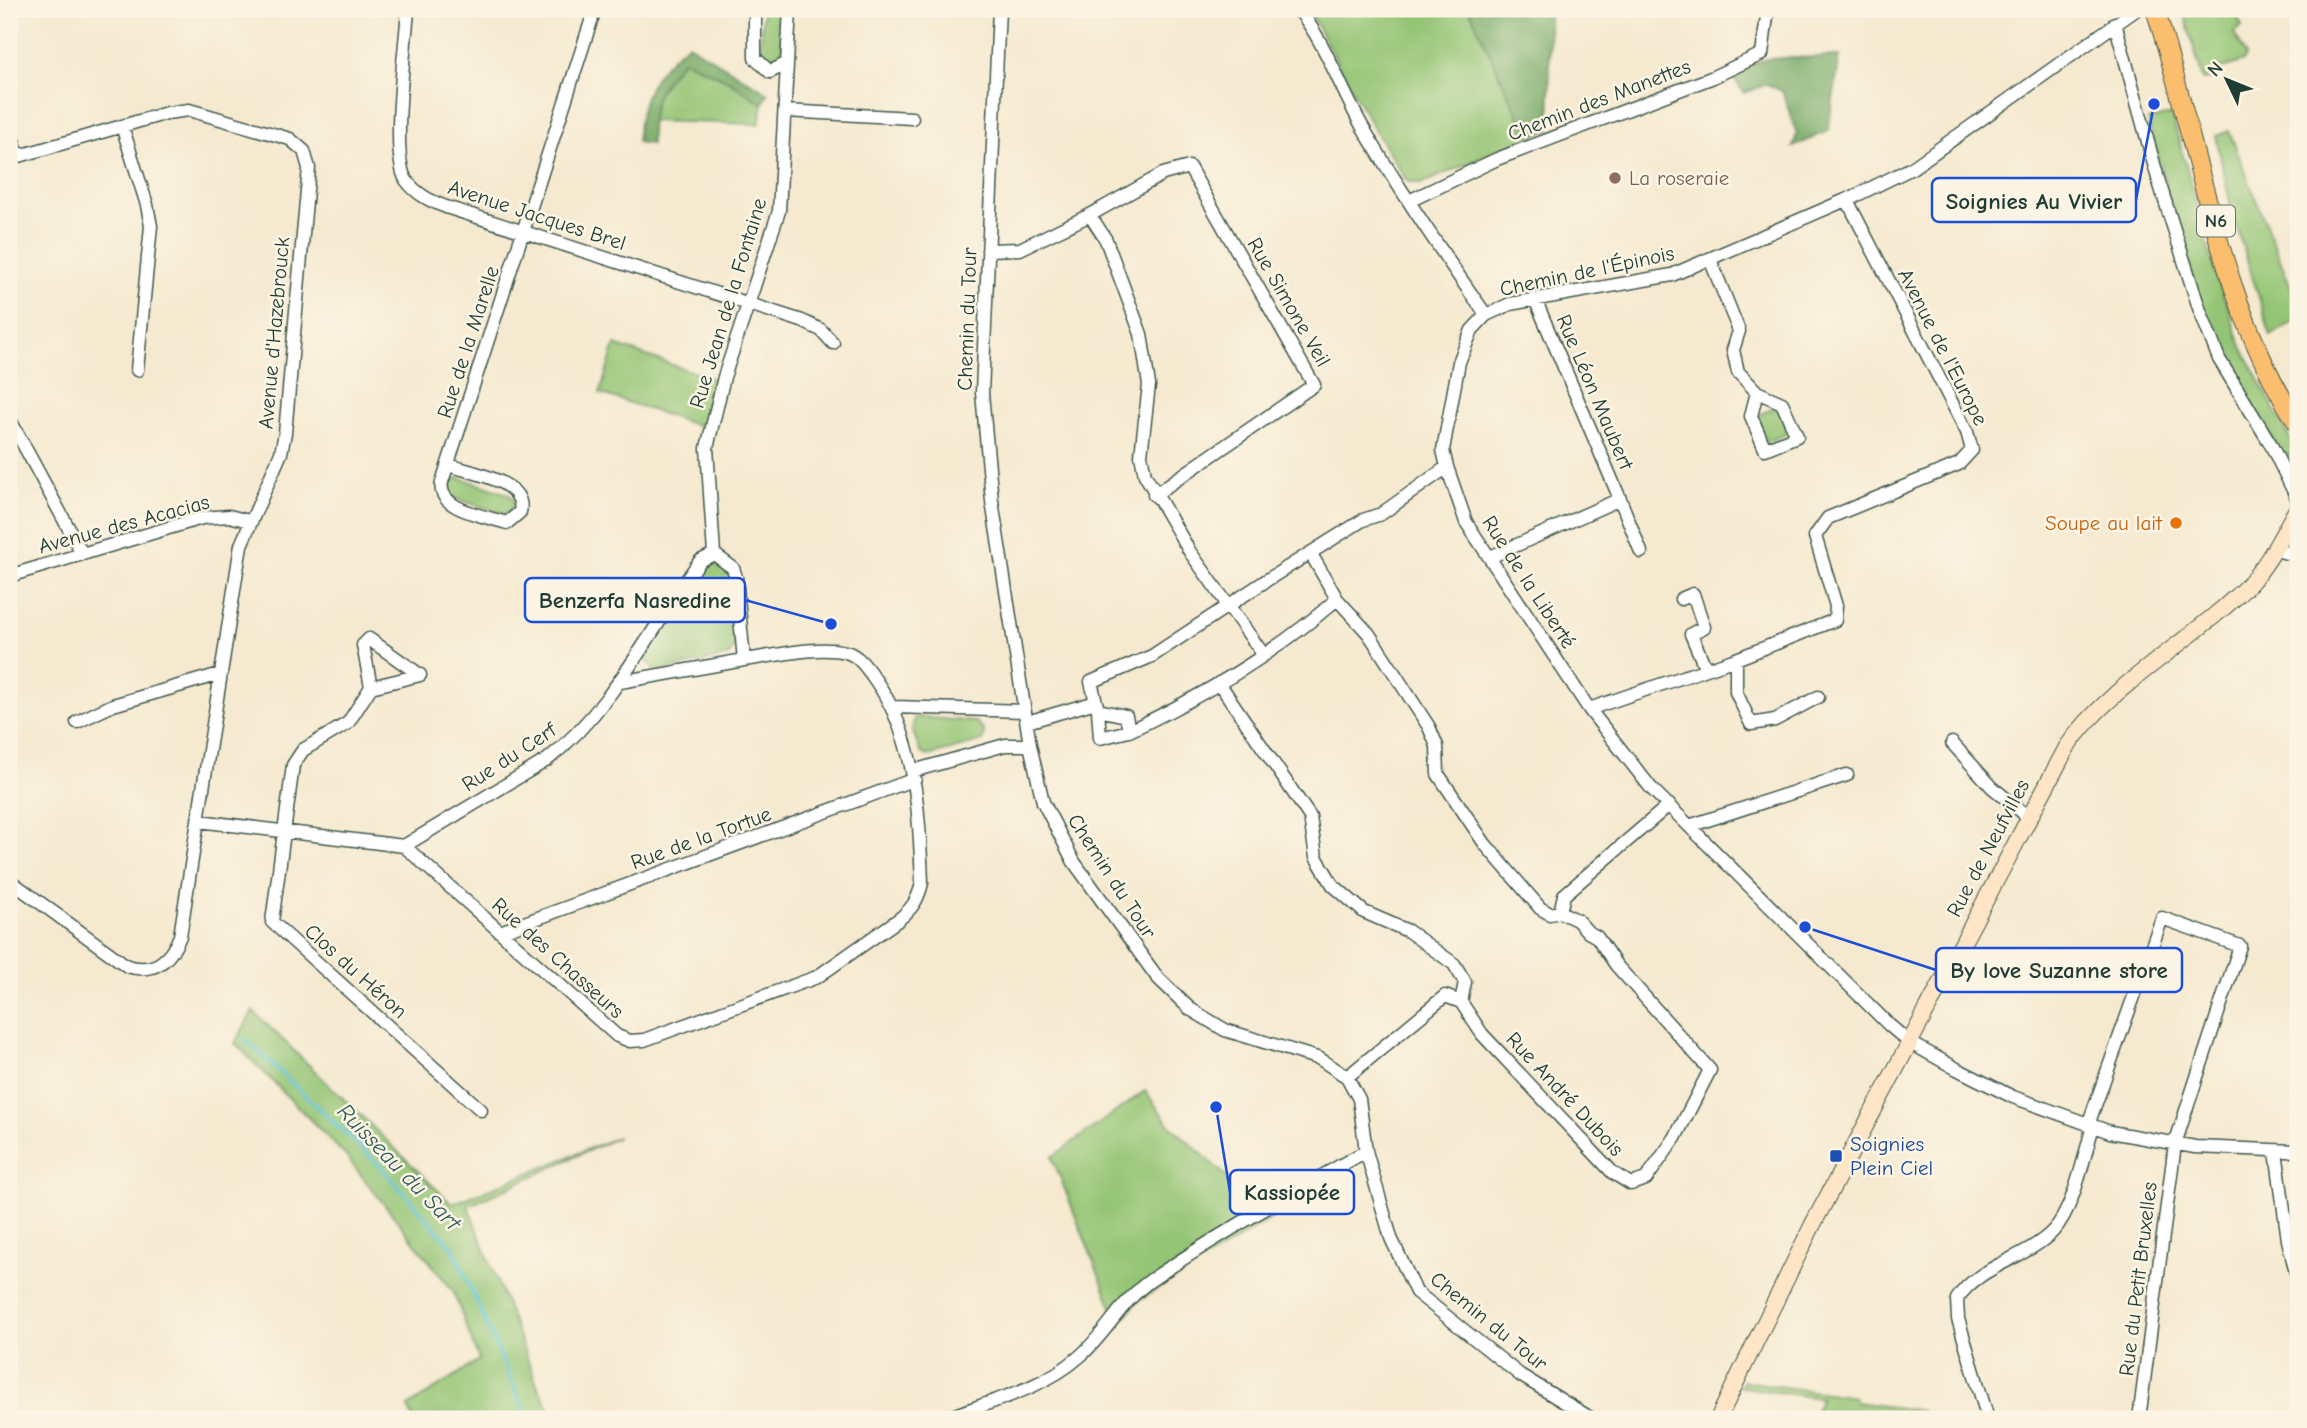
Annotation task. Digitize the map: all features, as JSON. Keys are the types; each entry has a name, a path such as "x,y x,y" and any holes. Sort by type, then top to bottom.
{"main road":[{"name":"N6","path":"2155,9 2238,297 2258,349 2298,424"},
{"name":"Rue de Neufvilles","path":"1718,1419 1813,1224 2028,817 2085,720 2193,634 2250,583 2276,550 2298,507"}],"street":[{"name":"Avenue Jacques Brel","path":"408,9 398,145 405,178 415,191 431,201 802,321 821,330 833,343"},
{"name":"Rue de la Marelle","path":"449,465 510,487 519,494 523,502 520,512 507,523 444,500 440,491 595,9"},
{"path":"755,9 755,58 770,72 787,63"},
{"name":"Rue Jean de la Fontaine","path":"714,554 707,448 712,419 779,211 790,9"},
{"name":"Chemin du Tour","path":"999,9 982,393 985,441 1030,745 1043,802 1057,833 1103,904 1157,977 1190,1009 1224,1030 1320,1059 1348,1077 1359,1099 1366,1151 1391,1238 1416,1292 1520,1375 1592,1419"},
{"name":"Chemin de l'Épinois","path":"1298,9 1317,37 1361,125 1486,315 1510,304 1672,275 1847,200 1912,168 2137,9"},
{"name":"Chemin des Manettes","path":"1409,201 1497,159 1712,78 1762,54 1768,9"},
{"path":"2115,23 2159,182 2199,308 2219,359 2270,443 2298,500"},
{"name":"Avenue d'Hazebrouck","path":"9,880 127,966 139,970 154,968 174,951 180,936 199,821 236,568 249,521 281,453 285,433 309,168 304,151 290,139 189,110 122,126"},
{"path":"785,111 912,118"},
{"path":"9,126 13,157 122,126 147,205 150,226 138,370"},
{"name":"Rue Simone Veil","path":"1090,215 1163,174 1189,167 1314,386 1154,495"},
{"name":"Avenue de l'Europe","path":"1589,709 1705,667 1736,659 1835,620 1836,606 1815,536 1828,518 1959,464 1972,450 1967,432 1847,200"},
{"path":"988,250 1020,249 1090,215 1105,240 1141,334 1149,385 1141,455 1144,475 1154,495 1263,654"},
{"path":"1710,259 1739,331 1732,350 1738,372 1757,393 1782,403 1797,436 1765,449 1751,416 1757,393"},
{"name":"Rue Léon Maubert","path":"1535,299 1641,552"},
{"name":"Rue de la Liberté","path":"1486,315 1472,330 1459,362 1443,450 1466,522 1589,709 1651,788 1909,1042 2013,1097 2091,1125 2175,1144 2298,1152"},
{"path":"9,418 82,553"},
{"path":"1337,599 1263,654 1180,707 1129,731 1100,738 1097,706 1091,682 1152,656 1363,520 1381,514 1447,467"},
{"name":"Rue Léon Maubert","path":"1490,557 1620,499"},
{"name":"Avenue des Acacias","path":"9,576 202,518 229,516 249,521"},
{"path":"2276,550 2298,556"},
{"path":"714,554 733,568 736,577 744,660"},
{"name":"Rue du Cerf","path":"404,846 547,760 585,726 620,682 700,561 714,554"},
{"path":"1311,554 1337,599 1369,634 1429,727 1437,746 1438,774 1485,844 1531,897 1555,913 1564,895 1669,805"},
{"path":"1681,599 1693,594 1704,627 1691,634 1705,667"},
{"path":"284,832 296,757 348,723 372,687 420,675 369,639 363,645 372,687"},
{"path":"620,682 744,660 822,651 847,652 863,662 894,707 914,775"},
{"path":"1736,659 1736,692 1751,724 1774,720 1818,696"},
{"path":"77,722 113,705 220,674"},
{"path":"1219,683 1310,817 1316,858 1333,885 1364,912 1408,931 1454,964 1465,982 1461,1002 1446,996 1348,1077"},
{"path":"894,707 1026,717 1097,706 1126,716 1129,731"},
{"path":"1952,743 2005,800 2028,817"},
{"name":"Rue de la Tortue","path":"500,932 914,775 1005,744 1030,745"},
{"name":"Rue des Chasseurs","path":"404,846 617,1036 629,1041 644,1040 817,977 911,910 922,883 914,775"},
{"path":"1689,825 1847,775"},
{"path":"199,821 404,846"},
{"name":"Clos du Héron","path":"284,832 272,922 481,1110"},
{"name":"Rue André Dubois","path":"1461,1002 1482,1034 1613,1173 1631,1184 1646,1180 1675,1138 1710,1070 1616,965 1597,937 1577,920 1555,913"},
{"name":"Rue du Petit Bruxelles","path":"2091,1125 2162,918 2240,946 2175,1144 2139,1419"},
{"path":"1988,1419 1958,1319 1958,1299 1971,1282 2053,1231 2067,1207 2091,1125"},
{"path":"944,1419 1029,1386 1067,1367 1086,1352 1123,1304 1153,1279 1366,1151"},
{"path":"2276,1151 2288,1240 2298,1281"}],"green space":[{"path":"763,9 785,9 782,54 775,60 765,59 760,52"},
{"path":"1308,9 1469,9 1528,137 1421,184 1407,181 1371,124"},
{"path":"1469,9 1549,9 1550,130 1528,137"},
{"path":"2183,9 2233,9 2242,26 2234,33 2246,55 2244,61 2217,70 2218,78 2203,80"},
{"path":"688,44 768,93 763,104 729,81 683,60 666,80 656,98 651,144 637,142 641,112 650,87 666,64"},
{"path":"1840,56 1828,131 1793,147 1797,134 1782,91 1767,84 1744,93 1730,73 1766,59"},
{"path":"683,60 729,81 763,104 759,124 651,121 657,90"},
{"path":"2172,115 2216,275 2242,347 2296,450 2285,459 2229,367 2190,268 2148,120"},
{"path":"2229,131 2298,305 2298,318 2271,336 2232,212 2216,136"},
{"path":"615,345 716,380 702,427 600,393"},
{"path":"1778,406 1789,433 1766,442 1756,416"},
{"path":"460,478 509,494 514,500 514,507 504,514 454,498 450,495 449,486 454,479"},
{"path":"714,563 729,572 737,644 728,656 662,671 653,670 643,655 703,566"},
{"path":"915,718 976,722 984,731 983,741 928,756 921,753 912,729"},
{"path":"253,1011 452,1204 618,1137 468,1206 539,1389 555,1419 413,1419 408,1407 479,1360 453,1291 345,1155 235,1043"},
{"path":"1145,1091 1170,1125 1272,1218 1138,1301 1119,1325 1052,1157"},
{"path":"1743,1381 1855,1397 1855,1402 1923,1411 1926,1419 1811,1419 1821,1398 1740,1387"}],"waterway":[{"name":"Ruisseau du Sart","path":"245,1039 379,1165 453,1248 528,1419"}],"place":[{"name":"Soignies Au Vivier","path":"2154,104"},
{"name":"La roseraie","path":"1615,178"},
{"name":"Soupe au lait","path":"2176,523"},
{"name":"Benzerfa Nasredine","path":"831,624"},
{"name":"By love Suzanne store","path":"1805,927"},
{"name":"Kassiopée","path":"1216,1107"},
{"name":"Soignies Plein Ciel","path":"1836,1156"}]}
